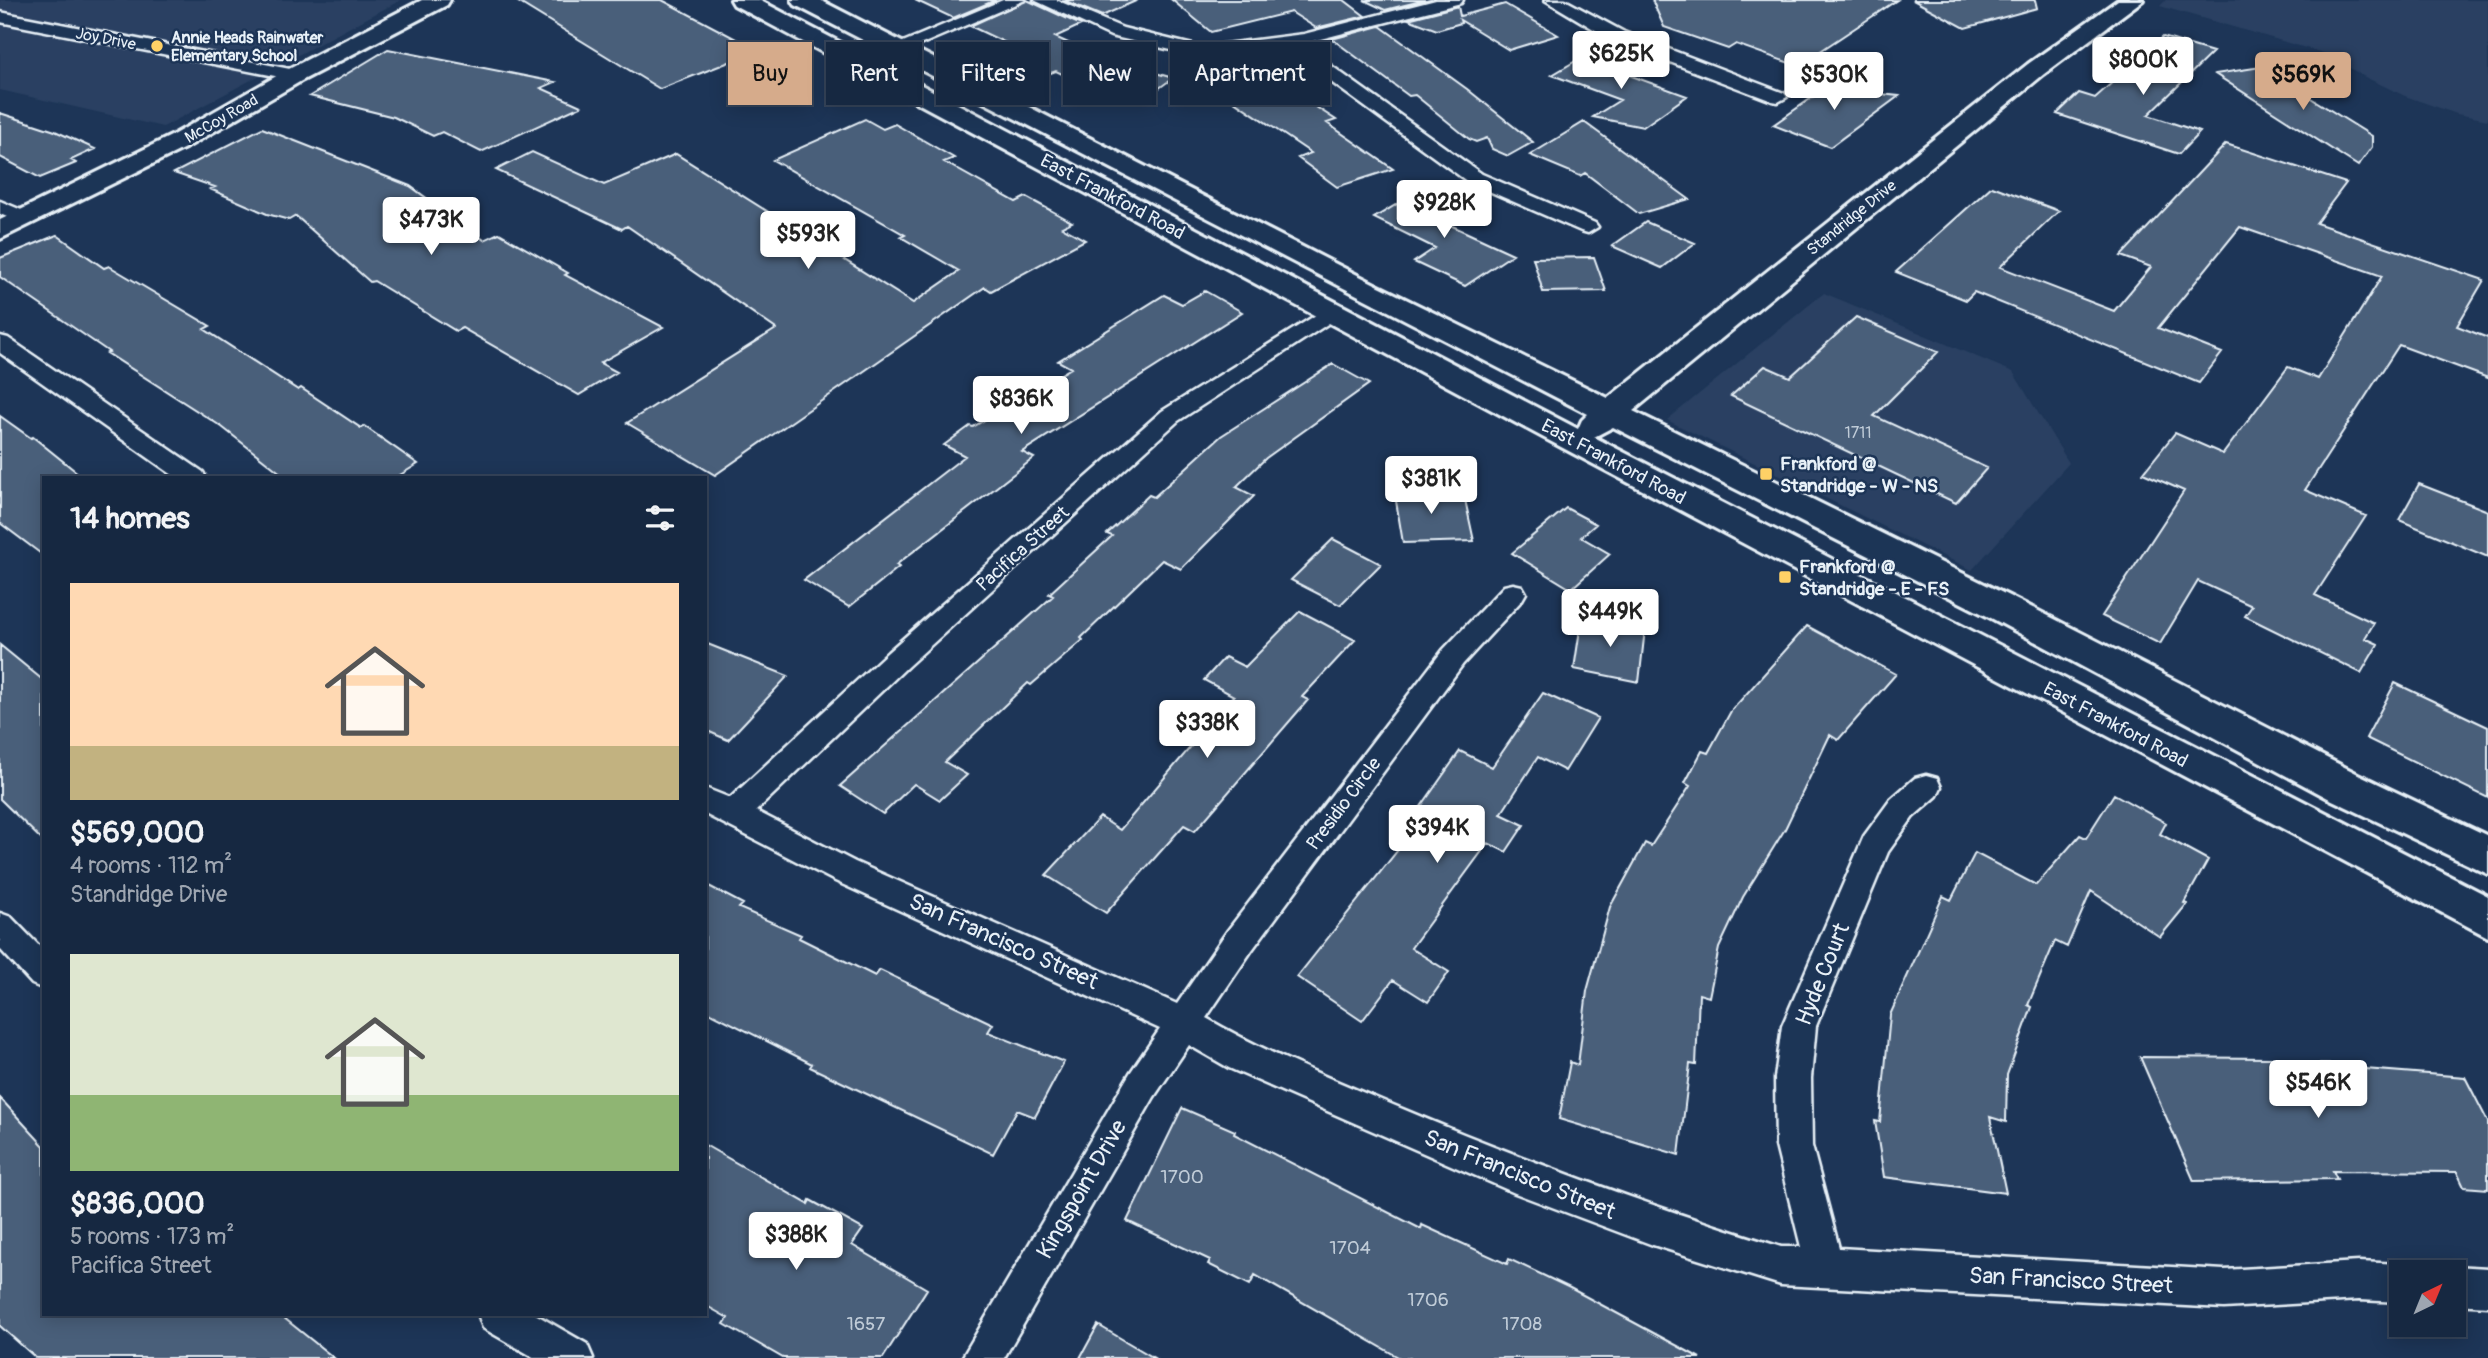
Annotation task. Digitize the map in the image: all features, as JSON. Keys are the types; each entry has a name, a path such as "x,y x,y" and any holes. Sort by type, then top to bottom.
{"main road":[{"name":"McCoy Road","path":"0,230 180,141 295,75 439,0"},
{"name":"East Frankford Road","path":"742,0 826,44"},
{"name":"East Frankford Road","path":"803,0 884,42"},
{"name":"Standridge Drive","path":"1575,442 2036,69 2132,0"},
{"name":"East Frankford Road","path":"922,62 1609,413 2006,610 2343,786 2488,856"},
{"name":"East Frankford Road","path":"922,95 1575,442 2488,918"}],"street":[{"path":"914,42 1017,0"},
{"path":"1042,0 1117,32 1170,45"},
{"path":"1287,42 1455,0"},
{"path":"1553,0 1618,36 1778,97"},
{"name":"Joy Drive","path":"0,16 295,75"},
{"path":"1330,73 1475,178 1499,191 1588,227"},
{"path":"0,207 24,218"},
{"name":"Pacifica Street","path":"719,806 908,650 1170,416 1332,311"},
{"path":"0,342 191,476"},
{"name":"Presidio Circle","path":"1183,1023 1240,940 1453,657 1513,593"},
{"name":"Hyde Court","path":"1825,1266 1794,1146 1793,1078 1799,1026 1875,845 1902,808 1926,787"},
{"name":"San Francisco Street","path":"719,806 844,871 1183,1023 1241,1057 1515,1175 1653,1226 1781,1266 1825,1266 2224,1289 2358,1281 2389,1282"},
{"path":"6,943 42,972"},
{"name":"Kingspoint Drive","path":"982,1358 1142,1085 1183,1023"},
{"path":"2466,1286 2488,1287"},
{"path":"500,1316 573,1358"}],"shaded area":[{"name":"Annie Heads Rainwater Elementary School","path":"0,0 401,0 163,127 0,90"},
{"path":"2166,0 2488,0 2488,120 2457,114 2405,96 2363,76 2327,54 2160,6"},
{"path":"1824,293 2013,372 2069,463 1972,570 1667,420"}],"building":[{"path":"515,0 662,0 742,42 728,42 728,63 660,89"},
{"path":"915,0 996,0 953,18"},
{"path":"1027,0 1081,25 1055,37 1066,42 1063,42 1063,74 1056,71 1049,74 1049,42 1004,42 970,26"},
{"path":"1063,0 1138,0 1102,16"},
{"path":"1172,0 1344,0 1365,16 1316,28 1291,12 1211,32"},
{"path":"1364,0 1425,0 1385,10"},
{"path":"1652,0 1897,0 1798,66 1736,44 1728,49 1664,27"},
{"path":"1913,0 2035,0 2037,8 1965,28"},
{"path":"1505,4 1558,35 1509,50 1460,20 1461,23 1437,30 1408,19 1458,6 1460,16"},
{"path":"1380,26 1467,89 1533,142 1508,156 1492,149 1487,138 1476,142 1469,139 1415,95 1409,96 1332,39"},
{"path":"2163,37 2213,52 2148,115 2200,132 2179,154 2057,114 2079,93 2095,98"},
{"path":"388,49 555,82 541,88 581,106 481,152 442,132 433,136 394,117 310,96"},
{"path":"1589,53 1632,70 1626,74 1687,96 1643,127 1593,117 1620,100 1552,75"},
{"path":"2261,67 2372,136 2372,147 2358,166 2215,74"},
{"path":"1850,71 1853,91 1899,96 1830,147 1773,125"},
{"path":"1156,73 1170,77 1170,80 1156,90"},
{"path":"1240,105 1313,105 1336,120 1327,123 1393,169 1337,187 1298,158 1311,153"},
{"path":"0,113 55,131 95,149 71,160 76,163 40,178 0,157"},
{"path":"865,119 883,129 895,124 954,158 944,162 1016,202 1026,197 1072,222 1062,227 1085,240 991,291 985,287 715,475 627,423 776,329 627,226 622,229 496,170 532,152 604,185 676,154 913,303 959,271 901,237 905,235 773,160"},
{"path":"1584,122 1689,199 1639,214 1585,173 1580,176 1530,155"},
{"path":"262,128 410,186 484,240 499,233 568,273 565,275 663,327 600,363 617,372 579,395 462,328 456,331 374,281 370,282 296,216 289,220 267,214 210,189 215,187 174,173"},
{"path":"2226,144 2346,183 2316,223 2484,280 2457,326 2488,338 2488,378 2399,345 2305,490 2366,516 2315,595 2374,623 2365,638 2378,644 2361,673 2245,616 2252,606 2198,581 2160,644 2102,616 2184,491 2143,473 2175,433 2223,454 2288,367 2318,379 2382,276 2240,227 2158,328 2222,353 2199,383 1974,292 1966,300 1896,272 1992,186 2059,211 2000,267 2114,311 2151,267 2121,256"},
{"path":"1414,194 1460,216 1448,224 1513,254 1465,286 1414,262 1435,248 1374,218"},
{"path":"1646,222 1695,243 1662,268 1612,246"},
{"path":"57,235 104,268 109,266 210,326 204,329 298,390 301,388 361,428 364,426 418,464 398,476 284,476 222,427 107,353 109,352 0,277 0,258"},
{"path":"1594,257 1606,291 1543,292 1533,258"},
{"path":"1205,291 1242,312 1022,452 1034,458 896,565 899,567 849,607 804,580 965,456 944,445 970,426 973,427 1071,368 1058,361 1164,295 1182,304"},
{"path":"1856,317 1938,352 1874,416 1987,468 1956,503 1731,396 1765,366 1790,377"},
{"path":"1333,364 1369,384 1266,458 1236,487 1254,496 1181,569 1162,560 1081,638 1083,640 1031,685 1028,683 945,762 967,775 940,800 914,784 883,814 840,786 1053,596 1049,594 1112,536 1107,534 1149,495 1154,497 1221,436"},
{"path":"0,416 33,437 82,476 42,476 42,554 0,523"},
{"path":"1393,483 1420,483 1422,496 1464,495 1474,541 1403,543"},
{"path":"2419,484 2488,511 2488,557 2399,520"},
{"path":"1566,508 1596,524 1581,537 1610,554 1571,589 1512,553"},
{"path":"1333,539 1381,564 1340,605 1291,580"},
{"path":"1300,611 1355,640 1302,697 1308,700 1195,831 1184,825 1106,913 1046,875 1100,817 1120,830 1234,696 1204,680 1225,657 1245,667"},
{"path":"1582,616 1645,629 1639,682 1574,669"},
{"path":"1807,626 1896,674 1838,740 1830,735 1785,829 1743,897 1719,948 1709,997 1699,994 1696,1065 1690,1064 1679,1155 1559,1119 1570,1062 1578,1065 1587,991 1610,907 1645,843 1651,846 1690,786 1685,783 1702,751 1708,753 1731,711"},
{"path":"707,644 788,676 728,740 707,731"},
{"path":"0,645 42,679 42,840 0,799"},
{"path":"2395,683 2488,727 2488,798 2366,738"},
{"path":"1543,693 1598,718 1565,771 1538,757 1501,814 1524,825 1506,852 1488,843 1411,948 1449,972 1428,1002 1393,980 1362,1021 1297,977 1428,812 1420,808 1460,751 1492,767"},
{"path":"2114,794 2166,823 2160,834 2208,860 2184,903 2187,904 2160,937 2091,891 2067,947 2055,941 2028,1005 2032,1007 2007,1075 2006,1122 1990,1117 2006,1193 1884,1177 1875,1121 1880,1122 1890,1015 1943,896 1951,900 1975,853 2036,885 2080,835 2086,838"},
{"path":"707,885 743,904 739,908 801,935 799,938 875,976 880,970 993,1024 988,1032 1064,1062 1035,1117 1017,1110 993,1154 810,1067 812,1064 707,1011"},
{"path":"2140,1057 2273,1058 2276,1064 2363,1065 2365,1069 2465,1077 2488,1122 2488,1189 2464,1187 2457,1172 2333,1171 2337,1179 2194,1181"},
{"path":"0,1098 42,1144 42,1316 282,1316 334,1358 36,1358 0,1326"},
{"path":"1182,1108 1235,1131 1234,1134 1421,1229 1422,1225 1507,1264 1509,1259 1570,1288 1700,1358 1400,1358 1255,1275 1250,1285 1208,1264 1210,1260 1127,1221"},
{"path":"707,1146 808,1204 810,1200 863,1229 852,1245 927,1289 883,1358 783,1358 724,1324 728,1318 707,1306"},
{"path":"1098,1325 1154,1358 1080,1358"}],"place":[{"name":"Annie Heads Rainwater Elementary School","path":"157,46"},
{"name":"Frankford @ Standridge - W - NS","path":"1766,474"},
{"name":"Frankford @ Standridge - E - FS","path":"1785,577"}]}
